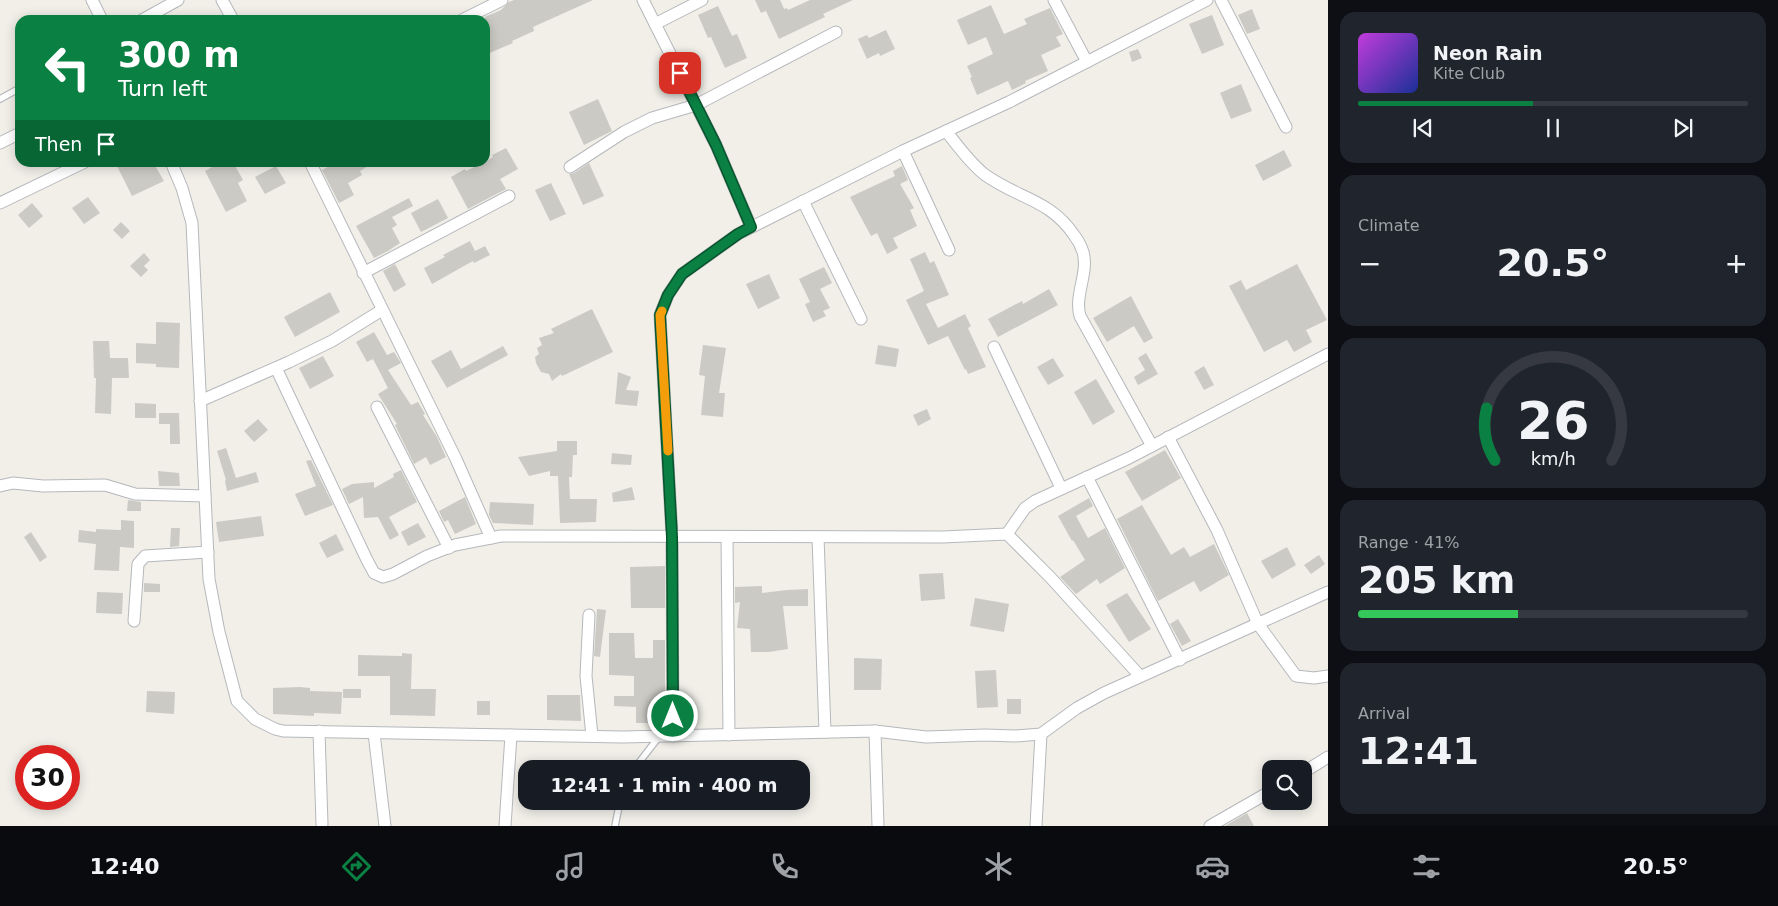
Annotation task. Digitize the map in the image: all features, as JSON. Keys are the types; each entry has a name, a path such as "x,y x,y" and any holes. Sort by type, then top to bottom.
{"street":[{"path":"92,0 100,15"},
{"path":"151,15 178,0"},
{"path":"222,0 230,15"},
{"path":"472,15 502,0"},
{"path":"643,0 716,145 751,227"},
{"path":"655,24 702,0"},
{"path":"1054,0 1087,62"},
{"path":"673,736 672,537 660,315 668,295 682,274 738,234 751,227 903,151 1009,102 1207,0"},
{"path":"1221,0 1286,127"},
{"path":"570,167 624,132 652,118 696,105 836,32"},
{"path":"946,131 972,164 997,183 1052,211 1066,222 1079,243 1084,260 1078,302 1080,316 1152,446"},
{"path":"0,143 15,136"},
{"path":"903,151 949,250"},
{"path":"0,203 75,167"},
{"path":"173,167 182,188 192,222 209,579 219,632 237,701 255,719 275,729 283,731 374,734 592,736 875,731 926,737 1042,734 1077,708 1104,693 1328,592"},
{"path":"312,167 456,459 491,538"},
{"path":"363,273 509,196"},
{"path":"803,201 861,319"},
{"path":"200,401 276,368 332,340 382,310"},
{"path":"994,347 1062,488"},
{"path":"1007,534 1025,508 1035,501 1152,446 1328,354"},
{"path":"276,368 374,573 383,577 393,574 427,556 449,548 501,536 943,537 1007,534 1050,577 1140,676"},
{"path":"377,407 449,548"},
{"path":"1168,437 1216,530 1258,624 1296,676 1314,678 1328,676"},
{"path":"1087,477 1180,660"},
{"path":"0,486 13,483 43,486 105,485 135,494 205,496"},
{"path":"727,537 729,735"},
{"path":"818,537 825,732"},
{"path":"134,622 138,564 145,556 208,552"},
{"path":"589,615 586,676 592,736"},
{"path":"318,731 322,824"},
{"path":"875,731 878,826"},
{"path":"374,734 385,826"},
{"path":"1036,826 1042,734"},
{"path":"505,826 511,735"},
{"path":"1312,767 1328,757"},
{"path":"1210,826 1262,796"}],"lane":[{"path":"0,99 15,91"},
{"path":"641,760 660,736"},
{"path":"616,826 619,810"}],"building":[{"path":"514,0 593,0 533,27 534,31 490,53 490,15 501,10"},
{"path":"755,0 780,0 784,9 787,8 788,10 810,0 853,0 823,14 825,17 779,39 766,11 761,13"},
{"path":"991,5 1004,34 1027,24 1024,19 1050,8 1063,34 1056,37 1061,46 1041,55 1048,71 1025,81 1026,83 1012,90 1008,81 977,95 967,66 993,54 986,37 968,45 957,20"},
{"path":"718,6 732,36 737,34 747,58 725,68 711,37 708,38 698,15"},
{"path":"1252,9 1260,29 1247,34 1238,15"},
{"path":"1212,15 1224,45 1202,54 1189,24"},
{"path":"886,30 895,49 880,56 879,53 867,59 858,39 867,35 869,38"},
{"path":"1138,49 1142,58 1132,62 1129,52"},
{"path":"1241,84 1252,111 1231,119 1220,93"},
{"path":"598,99 612,131 584,145 569,112"},
{"path":"506,148 518,169 500,179 506,189 468,209 451,177 465,169 466,171 474,167 490,167 492,155"},
{"path":"1284,150 1292,166 1263,181 1255,165"},
{"path":"589,163 604,196 583,205 569,174 574,173"},
{"path":"902,166 908,180 900,184 914,208 910,210 917,226 893,238 898,248 887,254 877,233 871,236 850,197 895,176 893,171"},
{"path":"118,167 156,167 164,181 132,196"},
{"path":"212,167 236,167 243,180 238,183 247,201 226,212 205,171"},
{"path":"277,167 286,183 265,194 255,177"},
{"path":"328,167 367,167 360,171 362,175 348,183 354,195 339,203 322,170"},
{"path":"551,183 566,214 550,221 535,190"},
{"path":"88,197 100,213 84,224 72,208"},
{"path":"409,198 413,206 392,217 397,225 392,228 400,243 374,258 356,226"},
{"path":"438,199 448,218 421,232 411,213"},
{"path":"32,203 43,216 29,228 18,215"},
{"path":"121,222 130,231 122,239 113,230"},
{"path":"470,241 475,251 485,246 490,255 474,263 473,261 432,284 424,268 445,257 443,255"},
{"path":"925,252 930,263 934,261 949,295 926,304 938,328 965,314 971,326 968,328 986,367 968,374 948,336 928,345 906,300 924,291 910,259"},
{"path":"144,253 150,260 144,266 148,270 141,277 130,266"},
{"path":"395,264 406,285 394,292 383,271"},
{"path":"1297,264 1327,320 1306,330 1312,342 1294,352 1287,340 1264,352 1229,286 1241,280 1246,290"},
{"path":"824,267 832,283 820,289 830,308 823,311 826,316 813,322 805,304 810,302 799,279"},
{"path":"769,274 780,298 758,309 746,284"},
{"path":"1049,289 1058,305 998,337 988,319 1022,301 1023,304"},
{"path":"330,292 340,312 295,337 284,317"},
{"path":"1131,296 1153,338 1144,343 1134,326 1107,342 1093,318"},
{"path":"592,309 613,352 562,376 561,374 552,381 549,374 541,372 536,363 535,357 539,354 537,348 542,345 539,338 554,333 551,329"},
{"path":"156,322 180,323 179,368 156,367 156,364 136,363 136,343 156,344"},
{"path":"374,332 387,355 394,352 401,363 388,370 411,405 418,402 446,457 430,465 426,457 414,464 395,425 397,424 378,394 388,388 373,359 367,362 356,342"},
{"path":"93,341 109,341 110,358 128,358 129,378 112,378 111,414 95,413 96,378 94,378"},
{"path":"703,345 726,348 719,393 725,393 723,417 701,415 705,376 699,375"},
{"path":"878,345 899,349 896,367 875,364"},
{"path":"503,346 508,355 447,388 431,361 451,350 461,369"},
{"path":"1146,353 1158,374 1138,385 1134,377 1145,370 1138,358"},
{"path":"323,356 334,376 310,389 299,368"},
{"path":"1053,358 1064,376 1048,385 1037,367"},
{"path":"1204,366 1214,385 1204,390 1194,372"},
{"path":"618,372 631,377 626,390 639,391 637,406 615,404"},
{"path":"1096,379 1115,412 1093,425 1074,392"},
{"path":"135,403 156,404 156,418 135,418"},
{"path":"927,409 931,419 918,426 913,415"},
{"path":"159,413 179,413 180,444 170,444 170,424 159,424"},
{"path":"258,419 268,430 254,442 244,431"},
{"path":"557,441 577,441 577,455 573,455 572,477 569,477 570,499 597,499 596,522 560,523 558,476 550,476 550,471 529,476 518,457 557,451"},
{"path":"226,448 236,478 256,472 259,482 227,491 226,480 217,451"},
{"path":"1165,450 1181,478 1142,501 1125,472"},
{"path":"612,453 632,455 631,465 611,464"},
{"path":"311,460 333,505 305,516 295,494 316,486 306,461"},
{"path":"401,470 417,502 389,517 399,535 390,540 378,517 364,518 363,497 349,504 342,489 352,484 374,482 374,488 394,477 393,474"},
{"path":"158,471 179,473 180,486 159,486"},
{"path":"632,487 635,500 613,502 612,493"},
{"path":"465,497 476,524 455,534 448,520 444,522 439,511"},
{"path":"1089,498 1093,506 1076,516 1088,538 1105,528 1125,568 1100,584 1097,579 1076,594 1060,577 1085,560 1058,516"},
{"path":"128,500 141,502 141,511 127,511"},
{"path":"490,502 534,504 533,525 493,523 489,515"},
{"path":"1142,505 1171,555 1184,547 1190,557 1214,544 1229,575 1200,592 1194,581 1158,601 1117,519"},
{"path":"261,516 264,536 219,542 216,522"},
{"path":"121,520 134,521 134,548 120,547 119,571 94,570 96,544 78,542 79,530 96,532 96,529 121,530"},
{"path":"418,523 426,537 408,546 401,532"},
{"path":"171,528 180,528 179,546 170,547"},
{"path":"31,532 47,557 40,562 24,537"},
{"path":"336,534 344,550 327,558 319,543"},
{"path":"1287,547 1296,565 1272,579 1261,561"},
{"path":"1319,555 1325,564 1311,574 1304,565"},
{"path":"665,566 665,608 631,608 630,567"},
{"path":"943,573 945,599 921,601 919,574"},
{"path":"144,583 160,584 160,592 144,592"},
{"path":"762,586 762,593 808,589 808,606 783,606 788,649 751,652 750,629 737,628 740,602 735,603 735,587"},
{"path":"97,592 123,593 122,614 96,613"},
{"path":"1127,593 1151,629 1129,642 1106,605"},
{"path":"975,598 1009,604 1004,632 970,626"},
{"path":"597,609 606,610 600,657 594,656"},
{"path":"1178,619 1191,641 1182,646 1170,624"},
{"path":"609,633 634,633 635,658 653,658 653,640 665,640 665,723 636,723 636,707 614,706 614,696 634,696 634,676 609,675"},
{"path":"402,653 412,654 411,689 436,689 435,716 390,715 390,676 358,676 358,655 402,656"},
{"path":"854,658 882,659 881,690 854,690"},
{"path":"996,670 998,707 977,708 975,671"},
{"path":"273,688 310,688 310,691 342,692 341,714 314,713 314,716 273,714"},
{"path":"343,689 361,689 361,698 343,698"},
{"path":"147,691 175,692 174,714 146,712"},
{"path":"547,695 580,695 581,721 547,720"},
{"path":"1007,699 1021,699 1021,714 1007,714"},
{"path":"477,701 490,701 490,715 477,715"},
{"path":"1247,813 1254,826 1225,826"}],"slow traffic":[{"path":"662,311 660,315 668,451"}],"route":[{"path":"673,716 672,537 660,315 668,295 682,274 738,234 751,227 716,145 680,73"}]}
